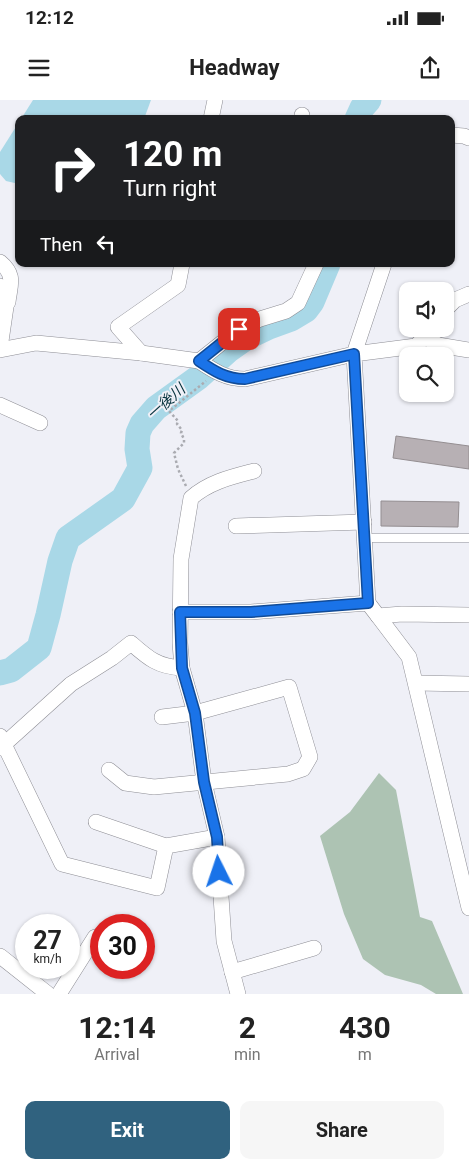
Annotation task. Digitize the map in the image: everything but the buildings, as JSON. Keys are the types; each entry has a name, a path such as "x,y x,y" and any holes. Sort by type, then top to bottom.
{"street":[{"path":"212,115 215,100"},
{"path":"455,135 469,138"},
{"path":"0,262 10,273 11,281 0,349 36,343 141,352 199,361 217,373 230,378 245,379 354,354 416,346 424,337"},
{"path":"141,352 118,327 178,285 181,267"},
{"path":"199,361 239,329 260,319 286,311 298,304 315,267"},
{"path":"383,267 354,354 368,603 409,657 469,908"},
{"path":"0,286 5,294 6,309"},
{"path":"454,301 469,294"},
{"path":"431,337 438,345 469,350"},
{"path":"0,405 40,423"},
{"path":"238,994 224,941 217,837 204,782 195,713 182,668 181,559 191,498 211,484 225,478 254,471"},
{"path":"236,526 364,522"},
{"path":"180,612 251,612 368,603"},
{"path":"378,616 402,614 469,615"},
{"path":"166,846 156,888 62,864 1,743 71,684 112,658 131,643 142,654 156,662 171,668 182,668"},
{"path":"416,683 469,684"},
{"path":"109,770 125,783 154,787 288,774 303,769 310,757 289,687 195,713 162,717"},
{"path":"96,822 166,846 217,837"},
{"path":"59,994 90,945"},
{"path":"232,972 314,948"},
{"path":"0,956 48,994"}],"lane":[{"path":"365,538 469,538"}],"path":[{"path":"191,498 178,469 174,453 184,442 182,430 177,424 178,421 169,411 217,373"}],"green space":[{"path":"379,773 396,790 420,917 432,921 463,994 436,994 421,985 385,975 363,959 344,914 320,836 350,812"}],"water":[{"path":"33,100 151,100 145,115 24,115"},
{"path":"15,128 15,183 6,181 0,174 0,152"}],"waterway":[{"name":"一後川","path":"359,115 369,100"},
{"name":"一後川","path":"0,673 11,670 39,648 60,561 68,538 123,499 140,468 137,449 138,433 142,424 156,408 199,377 229,350 246,338 291,319 306,310 312,302 327,267"}],"route":[{"path":"219,872 217,837 204,782 195,713 182,668 180,612 251,612 368,603 354,354 245,379 224,376 199,361 239,329"}]}
